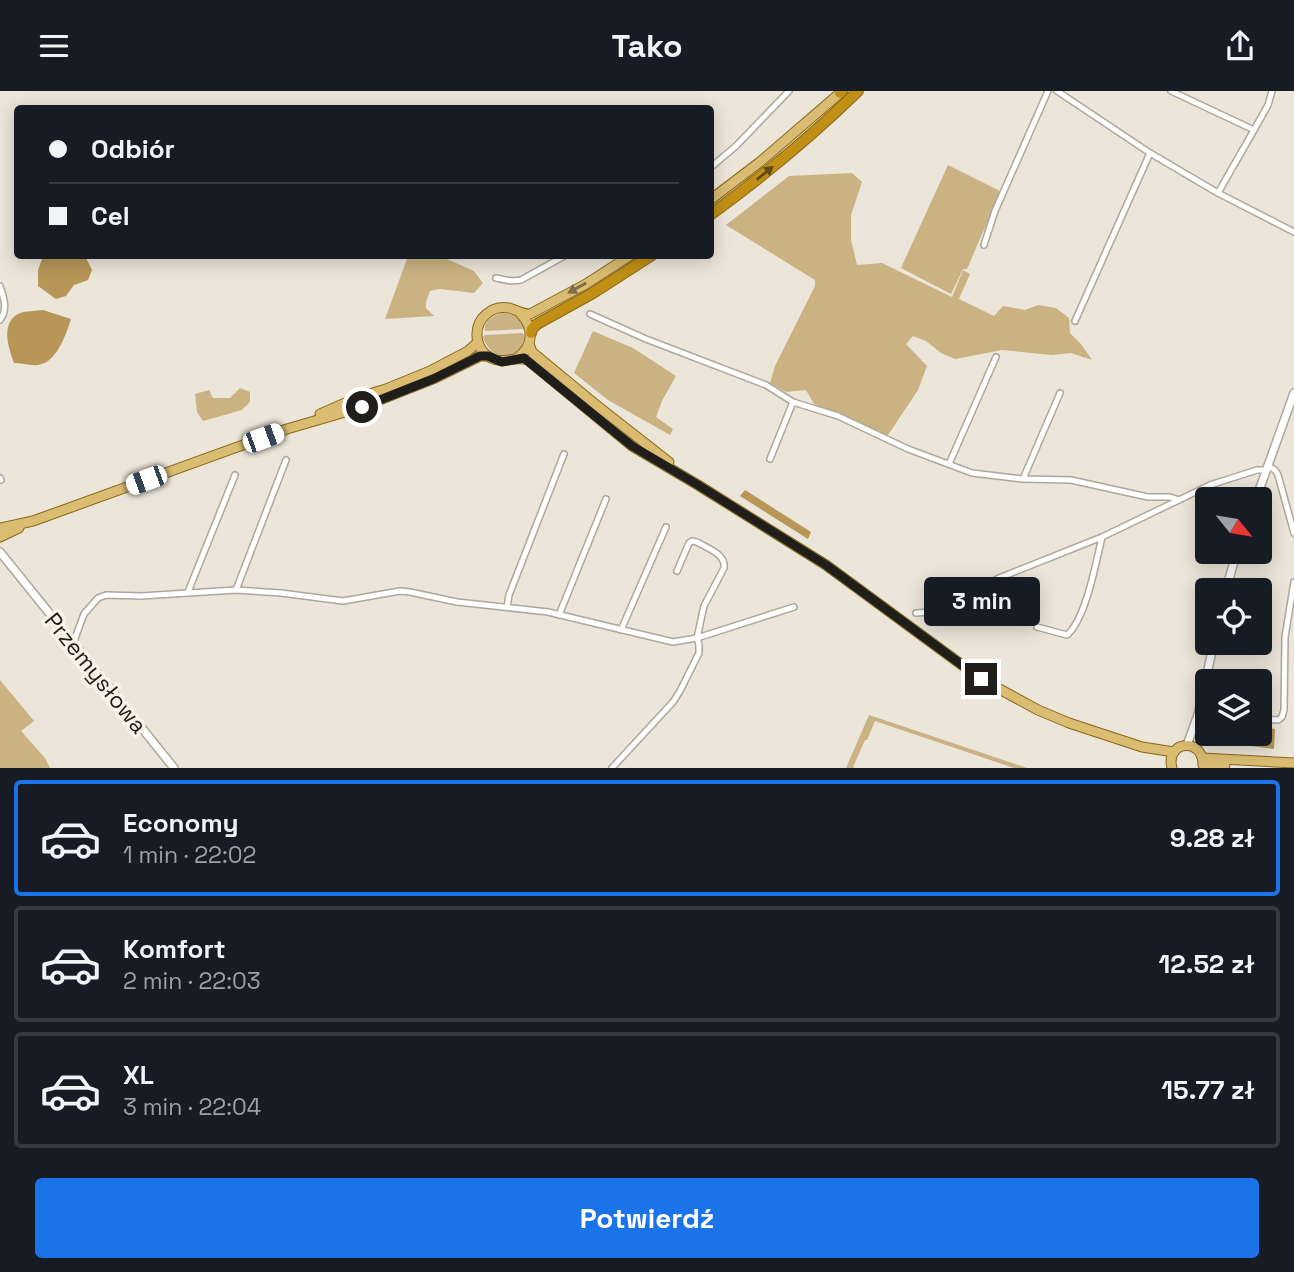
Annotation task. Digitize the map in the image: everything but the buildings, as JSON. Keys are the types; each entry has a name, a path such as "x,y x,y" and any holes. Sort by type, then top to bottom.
{"highway":[{"path":"714,212 798,146 858,91"},
{"path":"530,339 532,329 537,324 593,293 646,259"}],"main road":[{"path":"714,197 760,162 841,92"},
{"path":"626,259 534,313 499,308 486,314 478,326 480,348 488,356 502,362 524,358 632,446 826,565 981,679 1054,717 1172,760 1180,747 1191,746 1200,751 1202,764"},
{"path":"520,313 529,324 532,352 698,485"},
{"path":"517,358 522,355 530,339"},
{"path":"287,429 359,397 430,371 468,351 478,342"},
{"path":"0,537 33,521 287,429 362,407 433,379 480,356 488,356"},
{"path":"0,528 33,521"},
{"path":"1202,764 1294,763"},
{"path":"1202,764 1282,768"}],"street":[{"path":"714,165 789,91"},
{"path":"984,244 995,211 1048,91"},
{"path":"1057,91 1150,153 1218,193 1294,232"},
{"path":"1171,91 1254,130"},
{"path":"1218,193 1268,105 1272,91"},
{"path":"1075,321 1150,153"},
{"path":"496,278 521,280 559,259"},
{"path":"0,286 5,309 0,320"},
{"path":"590,314 646,339 766,385 793,402 838,416 908,449 972,473 1023,479 1072,480 1147,497 1171,497 1179,500"},
{"path":"949,464 996,356"},
{"path":"1023,479 1060,393"},
{"path":"1260,487 1294,393"},
{"path":"770,459 793,402"},
{"path":"507,607 509,595 564,454"},
{"path":"236,590 286,460"},
{"path":"916,613 946,607 999,578 1102,537 1210,485 1257,470 1272,468 1278,475 1294,533"},
{"path":"188,592 235,475"},
{"path":"559,615 606,499"},
{"path":"621,630 666,527"},
{"path":"1037,627 1067,635 1072,630 1086,601 1102,537"},
{"path":"612,768 673,702 691,670 699,653 697,638 704,606 725,562 722,557 692,541 677,571"},
{"name":"Przemysłowa","path":"0,552 174,768"},
{"name":"Przemysłowa","path":"0,559 19,578"},
{"path":"1272,721 1282,717 1284,710 1285,637 1294,582"},
{"path":"73,644 84,614 98,598 106,595 141,596 236,590 343,601 400,591 457,602 548,612 673,642 697,638 794,607"},
{"path":"1285,637 1294,637"},
{"path":"1191,746 1211,655"},
{"path":"1284,682 1294,681"}],"shaded area":[{"path":"948,165 1000,191 997,204 967,269 963,269 951,294 901,268"},
{"path":"852,173 862,182 851,215 851,240 857,265 882,263 952,297 963,270 970,274 959,299 994,316 1003,306 1025,310 1038,305 1056,308 1069,318 1070,333 1092,360 1071,353 1052,355 1002,350 955,359 913,336 906,344 927,366 918,390 886,438 814,404 806,390 786,392 770,383 775,366 815,286 815,280 726,225 789,176"},
{"path":"42,259 86,259 92,270 88,280 74,285 66,296 56,299 38,286 38,270"},
{"path":"407,259 447,259 474,271 483,283 474,293 440,289 430,291 426,308 434,316 385,319"},
{"path":"43,310 71,319 59,347 44,363 14,363 7,335 10,322 20,313"},
{"path":"503,313 517,318 524,329 485,331 490,319"},
{"path":"593,331 633,348 676,376 656,417 673,429 670,435 608,400 574,373"},
{"path":"522,333 525,336 522,345 512,355 505,356 492,351 483,337 485,335"},
{"path":"240,388 250,392 250,402 242,410 203,421 197,412 195,394 209,390 213,398 230,398"},
{"path":"745,490 811,532 808,539 740,496"},
{"path":"0,680 34,721 21,731 45,758 50,768 0,768"},
{"path":"869,715 1027,768 1014,768 875,721 853,767 855,768 846,768"},
{"path":"1272,728 1275,729 1274,749 1251,746 1272,746"}],"route":[{"path":"362,407 433,379 480,356 488,356 502,362 524,358 632,446 826,565 981,679"}]}
